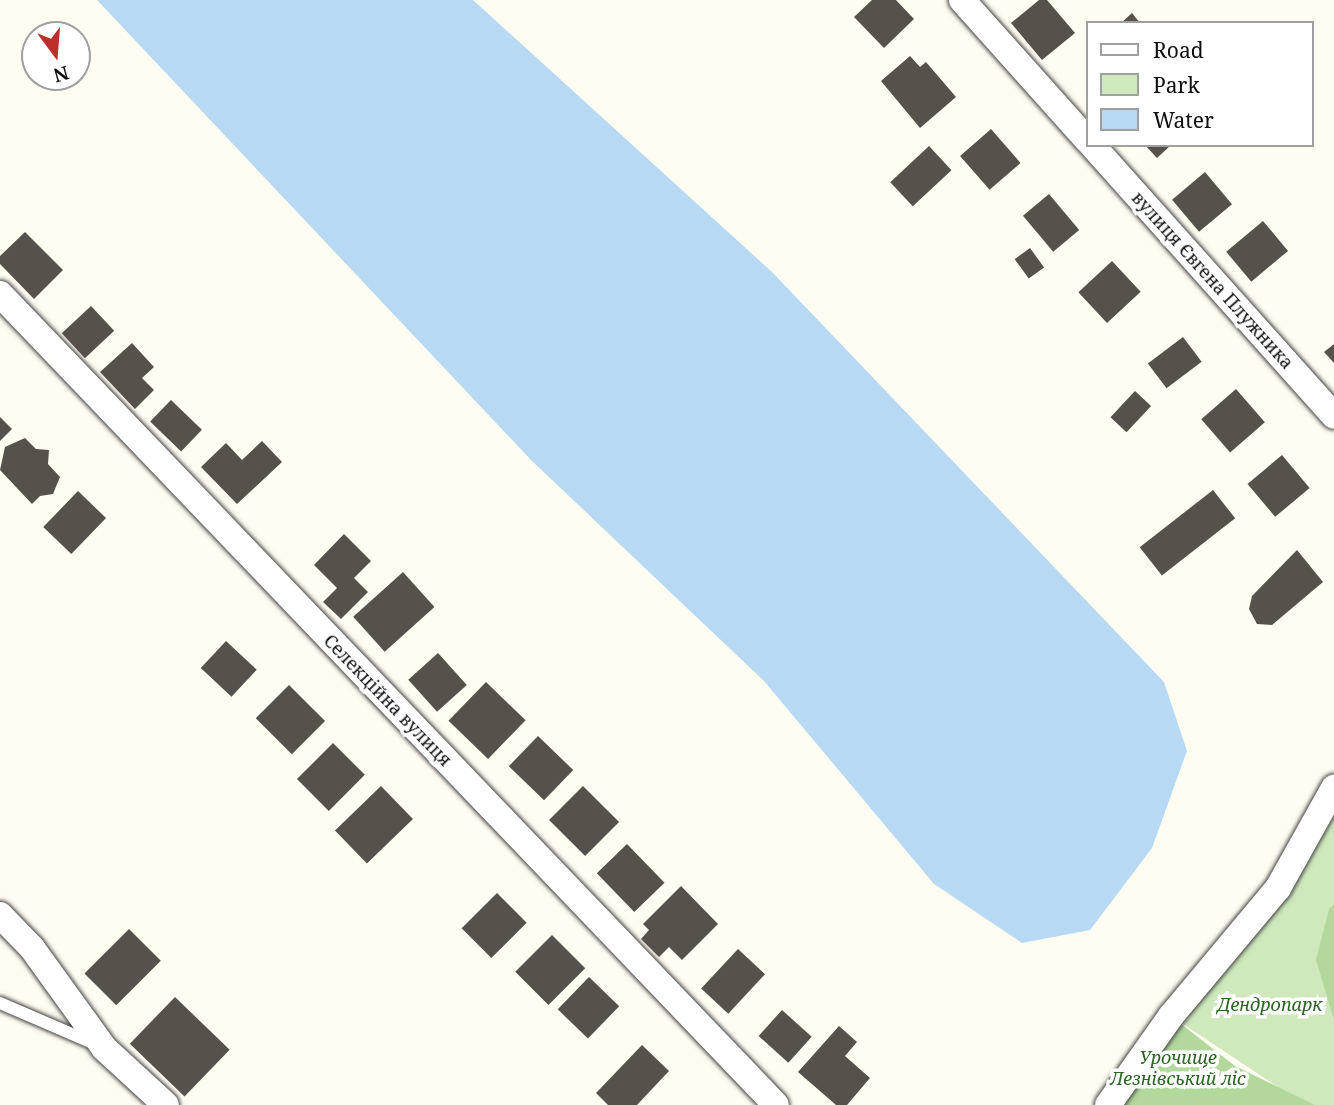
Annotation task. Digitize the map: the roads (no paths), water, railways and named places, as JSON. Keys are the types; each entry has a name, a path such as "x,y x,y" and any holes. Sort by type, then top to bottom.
{"street":[{"path":"962,0 1086,139"},
{"name":"вулиця Євгена Плужника","path":"1094,147 1334,415"},
{"name":"Селекційна вулиця","path":"0,294 776,1105"},
{"path":"1108,1105 1171,1016 1278,888 1334,788"},
{"path":"0,915 32,948 104,1048 166,1105"}],"lane":[{"path":"0,1003 104,1048"}],"water":[{"path":"97,0 473,0 772,272 1164,682 1187,751 1152,848 1090,930 1022,943 934,884 764,681 532,461"}],"park label":[{"name":"Дендропарк","path":"1270,1004"},
{"name":"Урочище Лезнівський ліс","path":"1178,1068"}]}
